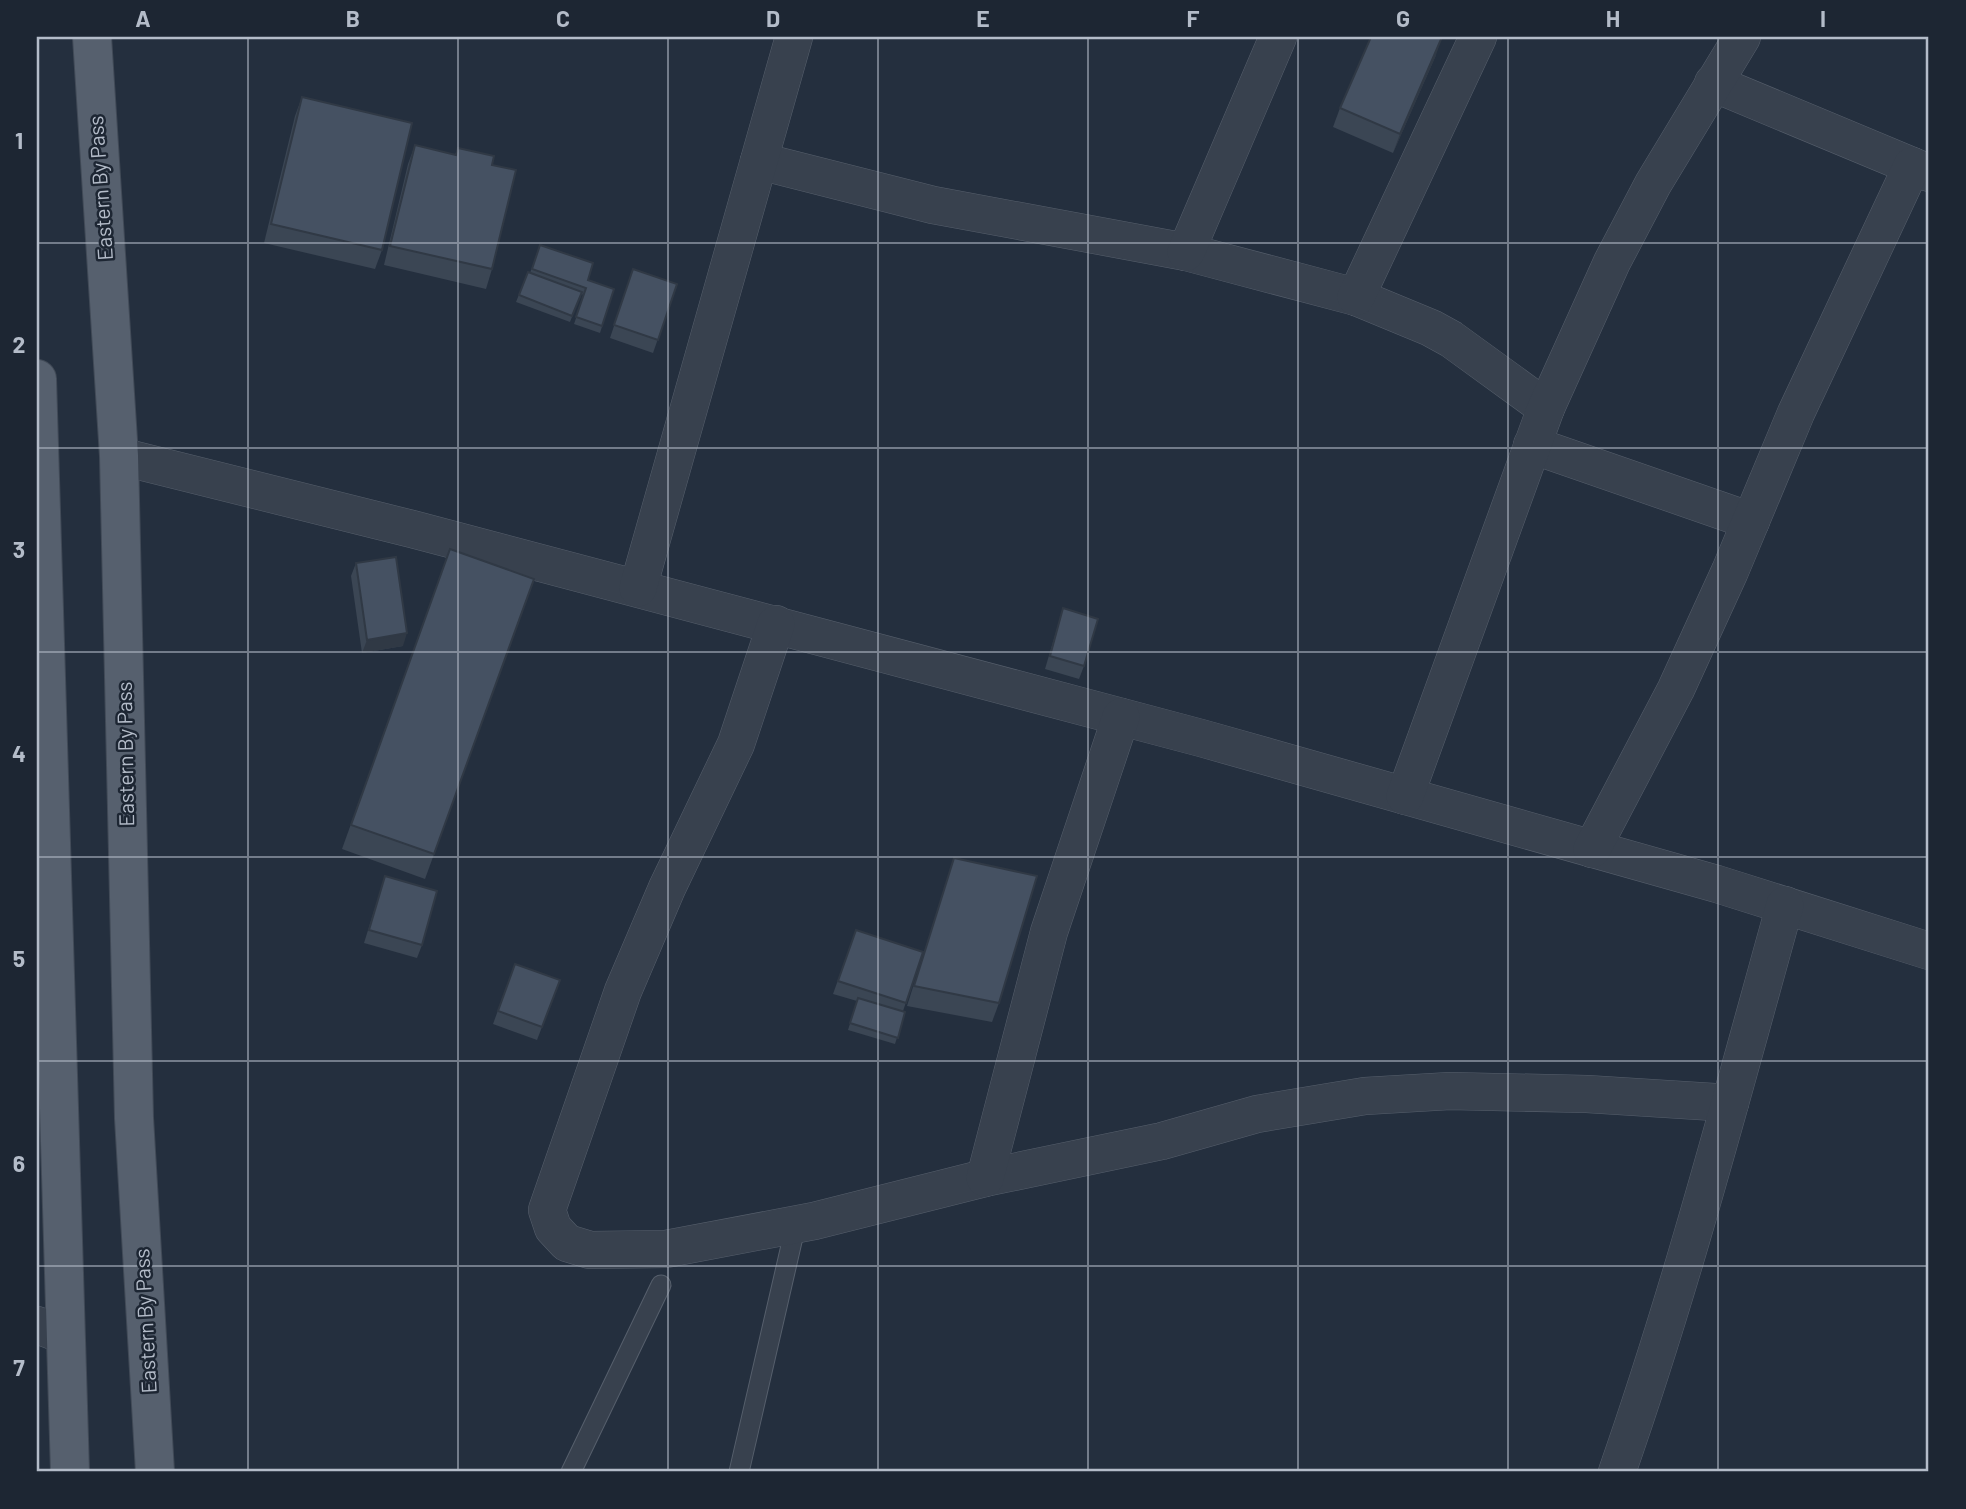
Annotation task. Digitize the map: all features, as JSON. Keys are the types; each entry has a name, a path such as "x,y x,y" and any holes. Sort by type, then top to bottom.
{"main road":[{"name":"Eastern By Pass","path":"92,37 118,456 134,1118 155,1472"},
{"path":"37,379 51,1331 70,1472"}],"street":[{"path":"638,588 794,37"},
{"path":"1186,252 1278,37"},
{"path":"1356,297 1478,37"},
{"path":"1405,796 1546,408 1618,251 1653,184 1742,37"},
{"path":"1592,849 1676,689 1797,413 1921,169 1713,83"},
{"path":"759,162 933,205 1186,252 1356,297 1432,328 1451,339 1546,408"},
{"path":"1532,445 1751,522"},
{"path":"118,456 412,529 1121,717 1592,849 1785,905 1929,951"},
{"path":"776,624 736,744 667,888 623,991 547,1210 553,1228 567,1243 590,1250 666,1249 796,1224 985,1178 1162,1141 1258,1114 1365,1096 1450,1090 1587,1094 1730,1103"},
{"path":"985,1178 1049,932 1121,717"},
{"path":"1617,1472 1651,1375 1785,905"}],"lane":[{"path":"739,1472 796,1224"},
{"path":"571,1472 661,1285"}],"building":[{"path":"1371,37 1442,37 1400,134 1340,108"},
{"path":"302,97 412,123 382,250 271,224"},
{"path":"415,145 456,155 458,148 494,156 492,165 516,170 492,269 390,246"},
{"path":"540,245 593,263 588,280 614,289 602,326 576,317 586,288 532,269"},
{"path":"633,269 677,284 658,340 614,325"},
{"path":"528,272 582,292 572,316 519,295"},
{"path":"450,549 534,579 434,854 351,825"},
{"path":"396,557 407,633 367,640 356,563"},
{"path":"1063,608 1098,619 1084,666 1050,656"},
{"path":"954,858 1037,876 999,1003 914,986"},
{"path":"385,876 437,891 422,945 369,930"},
{"path":"856,930 923,952 906,1003 838,981"},
{"path":"515,964 560,980 542,1027 498,1011"},
{"path":"858,998 905,1012 898,1038 850,1023"}]}
